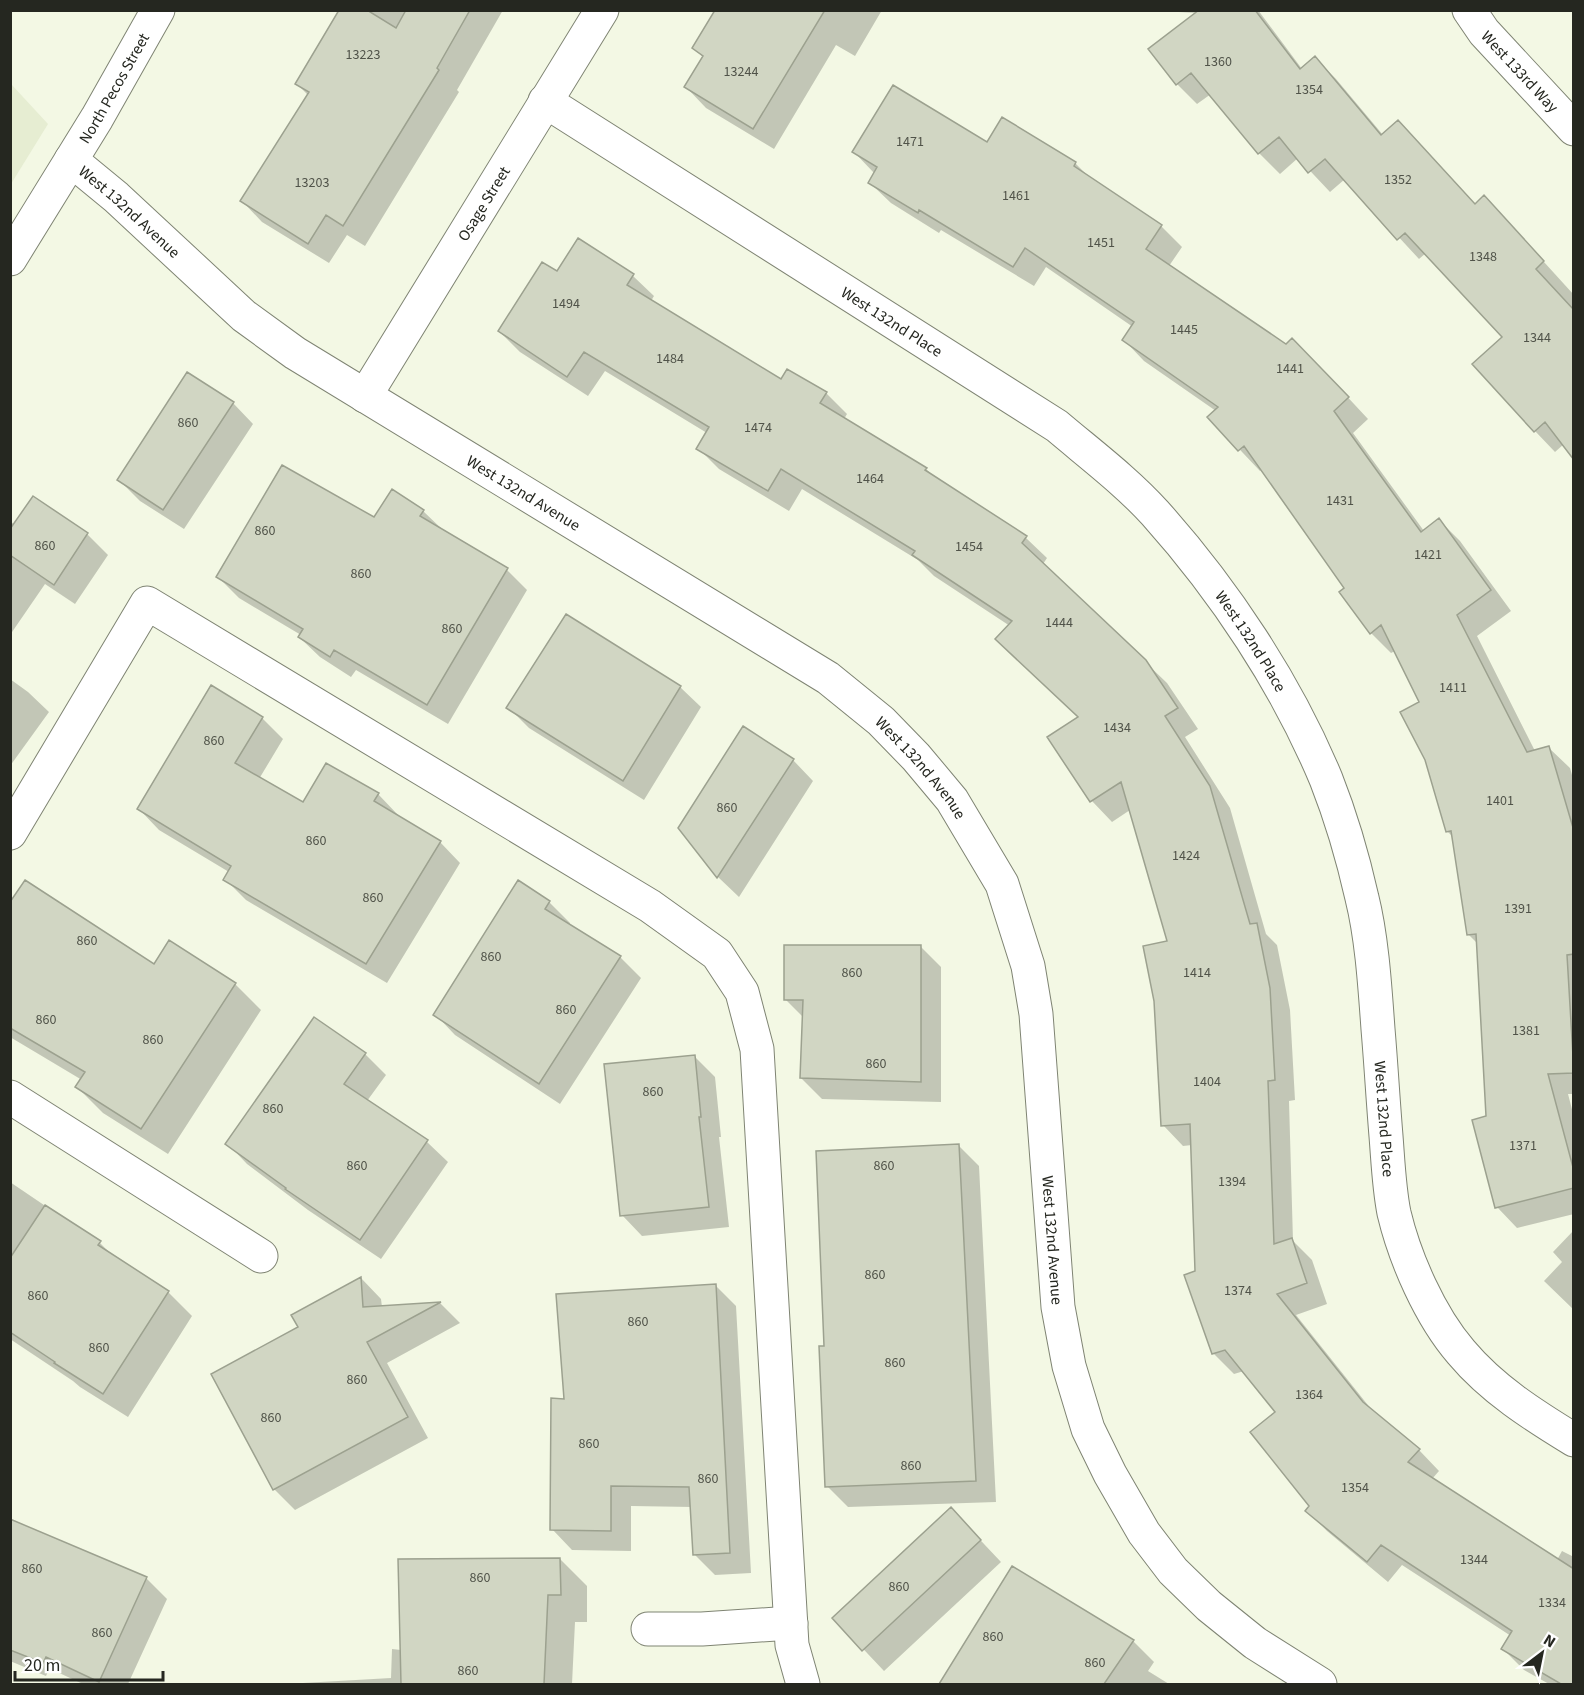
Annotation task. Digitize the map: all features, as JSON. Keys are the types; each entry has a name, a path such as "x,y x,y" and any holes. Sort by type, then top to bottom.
{"street":[{"name":"North Pecos Street","path":"10,259 98,118 158,10"},
{"name":"Osage Street","path":"365,396 602,10"},
{"name":"West 133rd Way","path":"1469,10 1484,32 1574,129"},
{"name":"West 132nd Place","path":"545,101 1057,426 1112,471 1154,513 1204,573 1251,638 1289,704 1326,778 1348,844 1364,903 1374,979 1387,1157 1394,1213 1414,1272 1435,1315 1461,1352 1502,1390 1533,1414 1574,1440"},
{"name":"West 132nd Avenue","path":"71,160 116,197 244,316 295,353 828,678 881,721 916,757 952,800 1002,884 1028,966 1036,1014 1058,1307 1069,1366 1089,1429 1110,1474 1144,1533 1173,1571 1209,1606 1255,1643 1320,1684"},
{"path":"10,832 147,603 650,906 717,954 742,992 757,1049 792,1645 803,1684"},
{"path":"10,1097 261,1256"},
{"path":"648,1629 702,1629 791,1623"}],"shaded area":[{"path":"11,84 48,124 11,184"}],"building":[{"path":"339,10 367,10 396,28 406,10 470,10 437,68 439,70 343,226 326,215 308,244 240,201 309,92 295,84"},
{"path":"715,10 825,10 753,129 684,87 703,56 692,48"},
{"path":"1199,10 1255,10 1300,69 1315,56 1381,135 1398,120 1475,204 1484,195 1544,261 1536,269 1574,310 1574,460 1545,422 1534,432 1472,364 1502,337 1405,233 1397,240 1325,159 1308,173 1279,137 1258,154 1191,73 1176,85 1148,49"},
{"path":"893,85 987,142 1002,117 1076,162 1074,166 1162,225 1146,249 1286,344 1292,338 1349,397 1334,411 1421,532 1439,518 1491,590 1457,615 1527,752 1549,746 1574,831 1574,954 1567,955 1574,1073 1548,1074 1574,1171 1574,1188 1495,1208 1472,1120 1486,1116 1476,934 1467,935 1451,831 1446,832 1425,760 1400,712 1419,702 1381,625 1370,634 1339,592 1344,588 1244,446 1238,451 1207,417 1218,407 1122,340 1134,322 1025,248 1013,267 919,210 918,213 868,183 877,167 852,152"},
{"path":"578,238 634,274 627,285 781,379 787,369 827,392 820,403 927,468 925,470 1027,536 1022,543 1146,660 1178,708 1165,716 1210,786 1250,924 1257,923 1270,988 1275,1080 1268,1081 1274,1244 1292,1238 1307,1283 1277,1294 1363,1402 1420,1449 1408,1462 1574,1569 1574,1684 1561,1684 1501,1649 1512,1631 1381,1545 1367,1562 1305,1511 1309,1506 1250,1432 1275,1412 1225,1350 1212,1354 1184,1275 1195,1271 1190,1124 1161,1126 1154,1001 1143,946 1167,941 1121,782 1090,802 1047,737 1078,717 995,639 1012,621 912,555 915,551 781,469 768,491 696,449 709,427 584,352 567,377 498,331 542,262 557,271"},
{"path":"187,372 234,402 163,510 117,480"},
{"path":"282,465 374,517 392,489 424,510 420,516 508,568 427,705 334,650 330,657 298,637 303,629 216,577"},
{"path":"33,496 88,533 54,585 10,555 10,529"},
{"path":"566,614 681,686 623,781 506,708"},
{"path":"211,685 263,717 235,763 303,802 326,763 379,793 374,801 441,841 366,964 223,880 231,866 137,809"},
{"path":"743,726 794,759 717,878 678,828"},
{"path":"25,880 154,964 169,940 236,983 141,1129 75,1087 85,1072 10,1028 10,902"},
{"path":"518,880 550,901 545,909 621,956 539,1084 433,1015"},
{"path":"784,945 921,945 921,1082 800,1078 803,1000 784,1000"},
{"path":"314,1017 366,1053 344,1084 428,1140 360,1240 285,1189 225,1144"},
{"path":"695,1055 709,1207 620,1216 604,1064"},
{"path":"959,1144 976,1481 825,1487 819,1346 824,1346 816,1151"},
{"path":"45,1205 101,1241 98,1245 169,1291 103,1394 10,1332 10,1258"},
{"path":"361,1277 363,1307 441,1302 367,1342 408,1417 273,1490 211,1374 298,1327 291,1315"},
{"path":"716,1284 730,1553 693,1555 689,1487 611,1486 611,1531 550,1530 551,1398 564,1399 556,1294"},
{"path":"951,1507 981,1540 862,1651 832,1618"},
{"path":"10,1519 147,1577 99,1682 46,1657 43,1663 10,1650"},
{"path":"560,1558 561,1595 548,1595 544,1684 401,1684 398,1559"},
{"path":"1012,1566 1134,1640 1104,1684 939,1684"}]}
